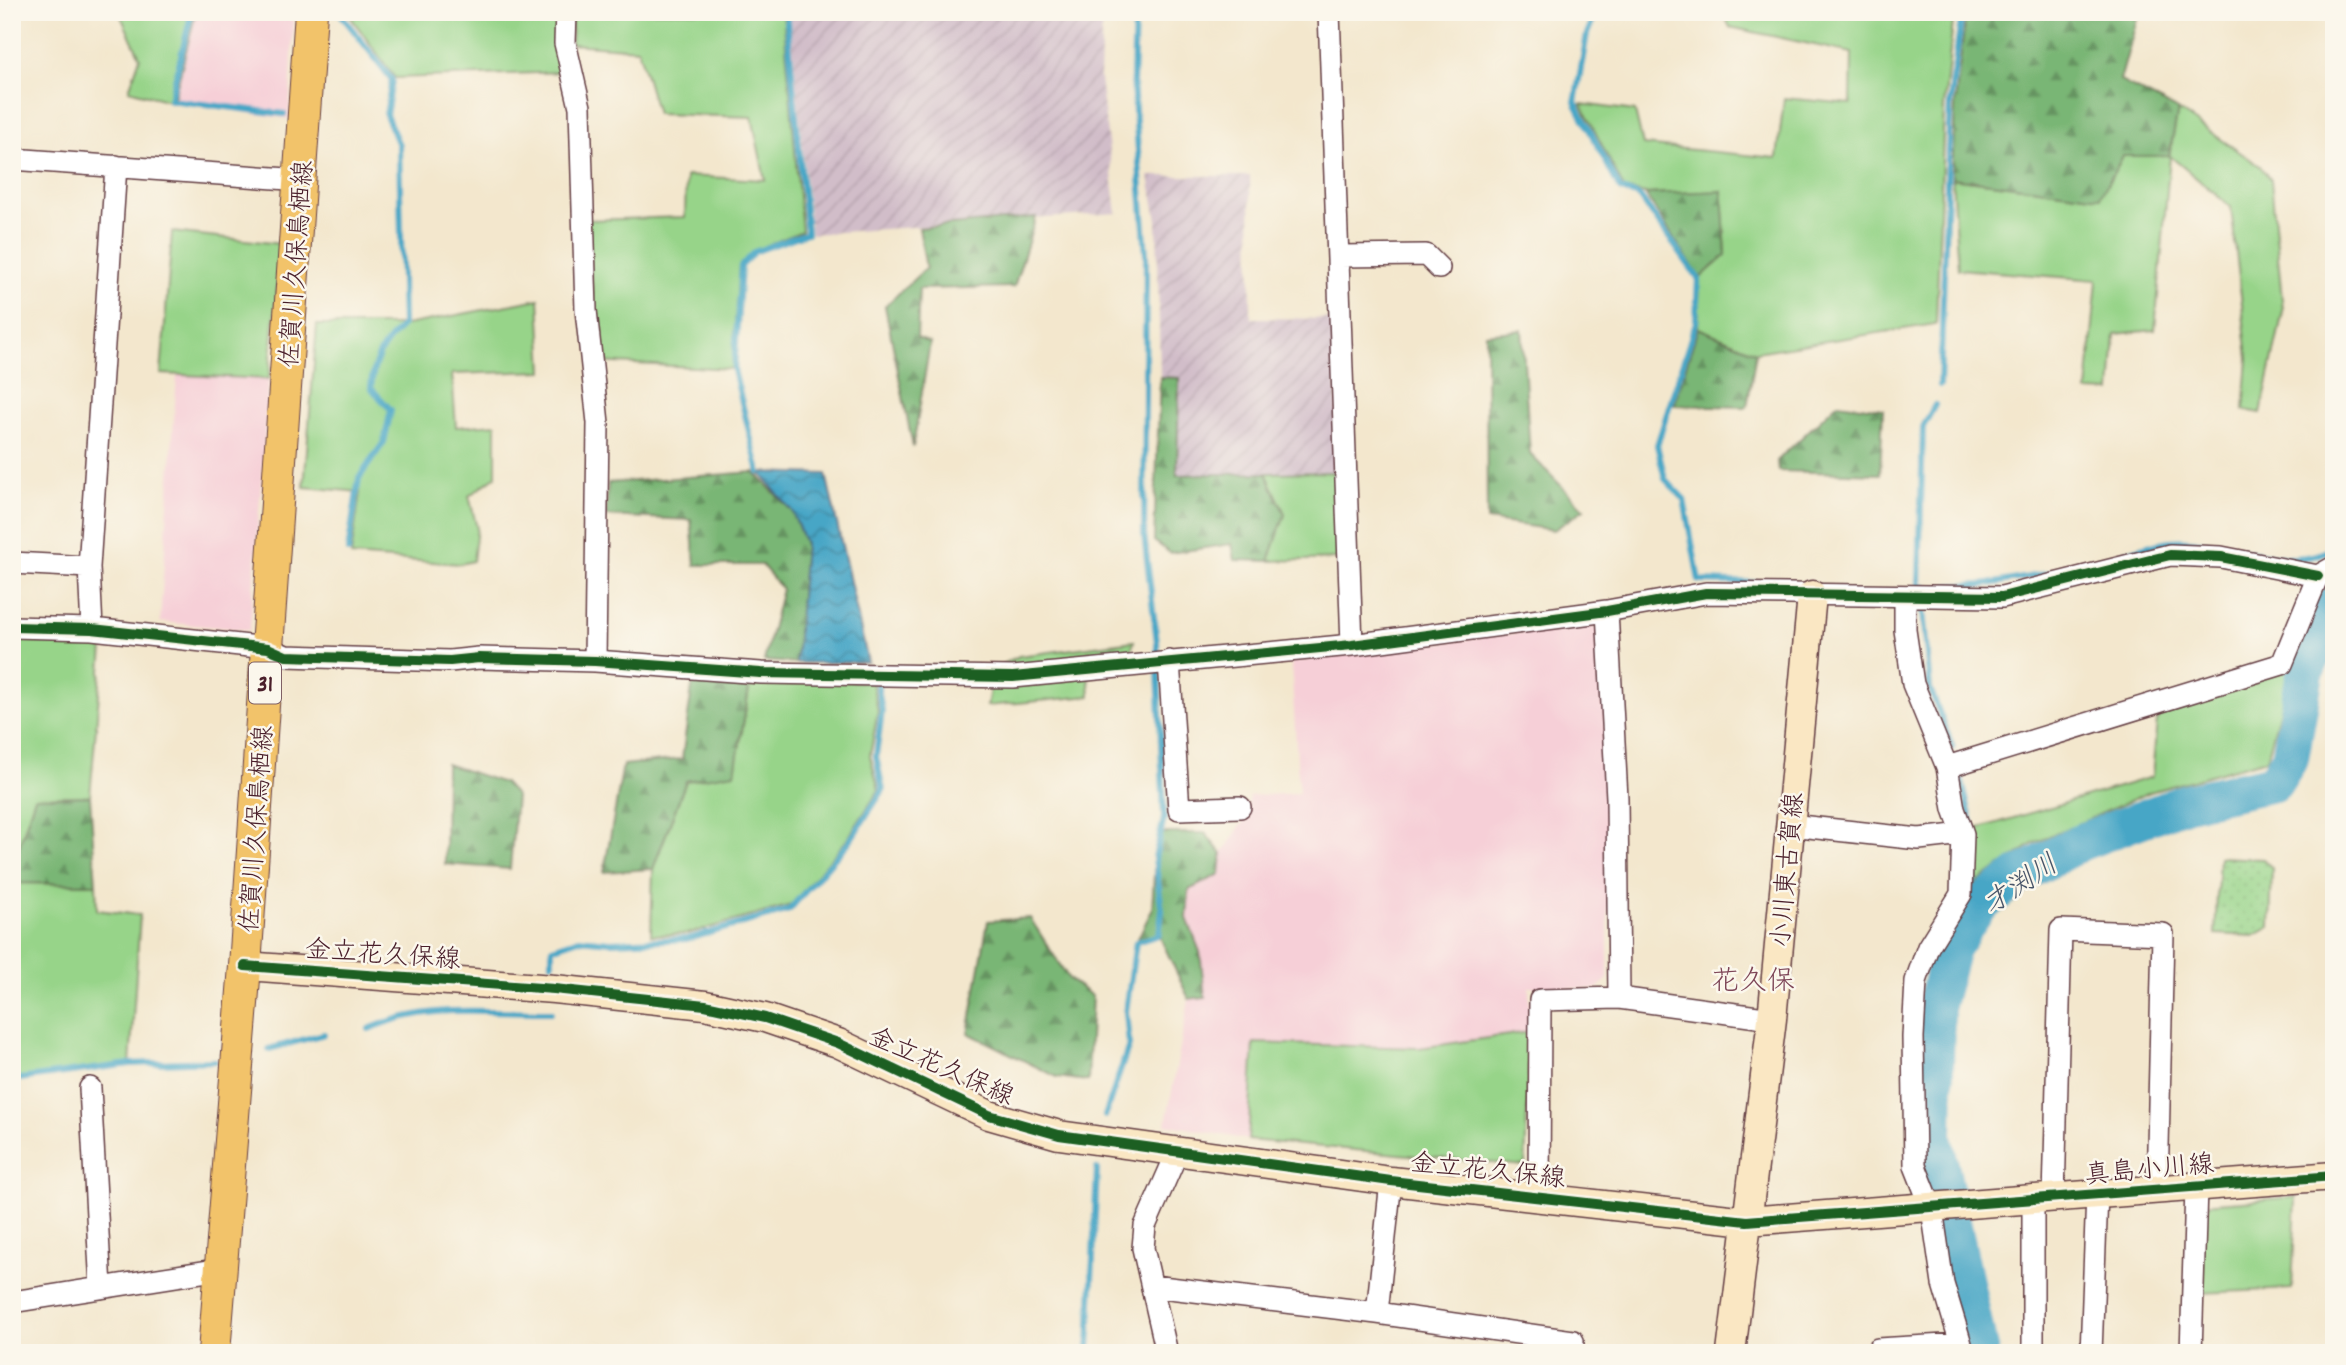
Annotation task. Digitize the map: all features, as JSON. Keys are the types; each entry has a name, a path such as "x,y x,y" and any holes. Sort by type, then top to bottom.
{"main road":[{"name":"佐賀川久保鳥栖線","path":"214,1353 302,180 311,12"}],"street":[{"path":"566,12 565,43 580,107 586,310 598,423 595,661"},
{"path":"1329,12 1340,256 1344,480 1352,645"},
{"path":"12,159 302,180"},
{"path":"92,629 89,567 116,166"},
{"path":"1340,256 1426,255 1439,268"},
{"path":"12,627 92,629 268,648 286,656 450,662 479,658 595,661 761,673 1013,677 1352,645 1607,611 1706,593 1905,598 2002,597 2170,555 2221,557 2326,571 2282,664 1947,767"},
{"path":"12,563 89,567"},
{"name":"小川東古賀線","path":"1731,1353 1772,1019 1812,595"},
{"path":"1877,1353 1878,1349 1961,1344 1943,1284 1932,1209 1915,1166 1913,1037 1916,981 1928,947 1961,894 1962,834 1954,809 1947,767 1913,684 1905,630 1905,598"},
{"path":"1607,611 1617,798 1619,998"},
{"path":"1170,662 1179,810 1240,807"},
{"path":"1790,825 1919,839 1962,834"},
{"path":"2033,1353 2061,930 2163,934 2157,1190"},
{"name":"金立花久保線","path":"245,966 554,989 705,1005 765,1018 838,1043 989,1115 1059,1135 1391,1181 1747,1221"},
{"path":"1539,1197 1540,1000 1619,998 1772,1019"},
{"path":"90,1088 102,1288"},
{"path":"1167,1353 1143,1248 1145,1226 1178,1151"},
{"name":"真島小川線","path":"1932,1209 2334,1176"},
{"path":"1377,1313 1391,1181"},
{"path":"2190,1353 2196,1187"},
{"path":"2091,1353 2097,1194"},
{"path":"1747,1221 1932,1209"},
{"path":"12,1302 221,1269"},
{"path":"1153,1286 1377,1313 1573,1341 1572,1353"}],"shaded area":[{"path":"196,12 294,12 289,119 173,102"},
{"path":"789,12 1102,12 1100,79 1117,213 811,234"},
{"path":"1149,176 1250,176 1251,318 1336,319 1337,472 1177,475 1179,378 1160,377 1157,220"},
{"path":"177,375 269,379 250,630 160,622"},
{"path":"1588,624 1602,633 1608,800 1608,979 1597,989 1529,987 1530,1032 1419,1048 1254,1043 1248,1140 1166,1124 1189,999 1205,997 1200,952 1187,918 1189,890 1220,873 1222,854 1246,817 1249,796 1299,793 1291,662"}],"green space":[{"path":"119,12 196,12 173,102 129,90 140,57"},
{"path":"347,12 559,12 563,72 395,78"},
{"path":"572,12 783,12 802,231 753,251 739,266 732,369 597,362 587,220 685,217 686,176 765,180 752,117 657,114 638,49 571,44"},
{"path":"1722,12 1954,12 1944,107 1936,324 1756,352 1698,328 1700,278 1726,254 1722,192 1645,194 1624,189 1581,104 1635,111 1643,145 1777,158 1784,98 1851,104 1852,53 1730,27"},
{"path":"1966,12 2139,12 2120,81 2178,110 2169,156 2123,156 2100,197 1952,178 1955,103"},
{"path":"2178,110 2260,166 2271,180 2283,311 2261,413 2244,410 2248,358 2231,207 2170,156 2155,330 2115,334 2111,392 2087,391 2097,280 1958,269 1952,178 2100,197 2123,156 2169,156"},
{"path":"1722,191 1726,255 1700,278 1645,194"},
{"path":"1036,217 1014,287 919,289 917,338 930,343 913,447 885,306 926,268 919,228"},
{"path":"172,232 281,244 269,379 161,374"},
{"path":"539,299 543,371 452,374 456,427 496,424 496,476 469,496 477,528 473,561 460,564 351,556 360,492 304,487 317,325 406,325"},
{"path":"1698,328 1756,352 1747,407 1674,405"},
{"path":"1522,330 1530,454 1584,509 1554,530 1487,520 1486,334"},
{"path":"1160,377 1179,378 1177,475 1266,473 1285,514 1269,561 1235,560 1232,544 1170,553 1154,541"},
{"path":"1838,403 1883,409 1880,474 1778,471 1777,461"},
{"path":"754,472 792,511 805,544 796,663 764,661 782,589 762,565 695,565 691,520 606,516 608,483"},
{"path":"1337,472 1340,559 1269,561 1285,514 1266,473"},
{"path":"12,635 104,637 90,796 35,797 12,868"},
{"path":"1134,641 1128,662 1088,667 1090,696 987,706 994,668 1019,656"},
{"path":"2291,667 2267,759 2150,792 2033,844 1968,889 1970,831 2152,777 2158,709"},
{"path":"694,673 751,677 735,773 686,781 653,869 604,872 623,765 682,759"},
{"path":"751,677 872,682 878,711 870,756 879,790 846,841 791,905 687,934 651,935 653,869 686,781 735,772"},
{"path":"446,764 504,783 516,796 510,869 445,864"},
{"path":"90,796 96,884 12,883 12,868 35,797"},
{"path":"1161,833 1205,833 1222,854 1220,874 1189,890 1187,918 1200,952 1205,997 1189,999 1159,935 1136,942 1152,910 1155,858"},
{"path":"2219,857 2263,859 2272,868 2270,927 2254,936 2215,934"},
{"path":"12,883 96,884 97,910 140,915 130,1064 12,1080"},
{"path":"1030,918 1069,979 1092,996 1088,1081 1057,1077 968,1033 988,921"},
{"path":"1530,1032 1525,1166 1248,1140 1254,1043 1419,1048"},
{"path":"2296,1197 2292,1289 2200,1293 2202,1204"}],"water":[{"path":"759,472 826,474 868,662 796,663 805,544 792,511"}],"waterway":[{"path":"192,12 170,100 284,114"},
{"path":"339,12 392,80 386,115 399,145 403,325 384,346 374,369 371,388 391,410 384,442 359,478 348,551"},
{"path":"759,472 734,370 741,266 754,252 807,233 786,12"},
{"path":"1105,1116 1129,1045 1126,1011 1136,942 1159,935 1162,911 1155,858 1164,818 1157,642 1144,535 1146,255 1133,84 1135,12"},
{"path":"1596,12 1587,34 1575,102 1620,189 1640,197 1698,278 1696,322 1657,445 1665,479 1684,499 1699,581 1790,584"},
{"path":"1940,385 1950,104 1962,12"},
{"path":"1925,587 1919,587 1923,427 1935,405"},
{"path":"2102,561 2170,541 2190,541 2277,557 2297,558 2317,555 2334,547"},
{"path":"1950,586 1983,585 2074,569"},
{"name":"才渕川","path":"1980,1353 1934,1137 1936,1004 1951,948 1978,907 2018,876 2081,842 2187,802 2274,783 2290,758 2305,673 2334,605"},
{"path":"1923,610 1930,688 1953,748"},
{"path":"552,963 552,948 579,939 610,942 688,939 789,910 849,842 883,790 876,756 882,711 877,682"},
{"path":"1961,778 1973,828 1974,880"},
{"path":"369,1029 414,1015 436,1012 551,1012"},
{"path":"269,1049 324,1034"},
{"path":"12,1080 130,1064 215,1061"},
{"path":"1084,1353 1089,1347 1097,1169"},
{"path":"1980,1348 1989,1353"},
{"path":"885,1349 928,1353"}],"cycle path":[{"path":"12,627 92,629 268,648 286,656 450,661 479,658 595,661 761,673 1013,677 1352,645 1607,611 1706,593 2002,597 2170,555 2221,557 2318,576"},
{"path":"245,966 554,989 705,1005 765,1018 838,1043 989,1115 1059,1135 1391,1181 1747,1221 2334,1176"}],"district":[{"name":"花久保","path":"1753,979"}]}
